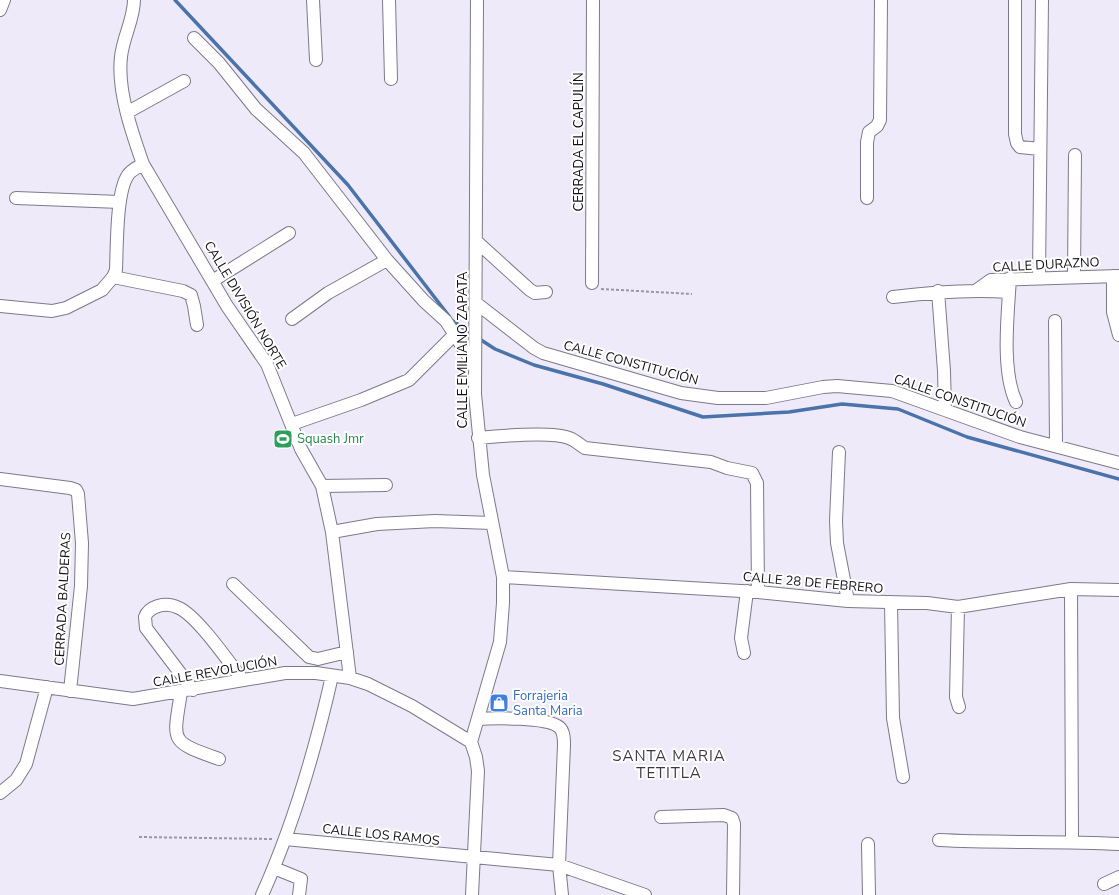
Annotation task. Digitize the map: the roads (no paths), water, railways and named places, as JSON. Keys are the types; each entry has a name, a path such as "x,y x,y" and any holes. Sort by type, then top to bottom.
{"street":[{"path":"0,10 4,0"},
{"name":"CALLE DIVISIÓN NORTE","path":"134,0 131,17 124,38 121,58 122,88 143,164 214,280 227,306 266,364 301,449 322,486 332,532 350,678"},
{"path":"313,0 316,60"},
{"path":"390,0 391,79"},
{"name":"CALLE EMILIANO ZAPATA","path":"471,742 500,642 503,620 503,577 478,438 474,366 476,309 478,0"},
{"name":"CERRADA EL CAPULÍN","path":"592,283 593,0"},
{"path":"867,198 869,132 877,126 880,120 881,0"},
{"path":"1015,0 1015,134 1017,143 1020,147 1040,149"},
{"path":"1039,277 1042,0"},
{"path":"194,38 219,62 256,108 304,153 387,260 424,301 446,321 474,366"},
{"path":"128,112 184,81"},
{"path":"1074,276 1075,155"},
{"path":"0,306 52,311 66,308 96,294 113,277 116,270 120,202 128,175 143,164"},
{"path":"16,198 120,202"},
{"path":"214,280 290,233"},
{"path":"476,241 530,290 535,293 546,292"},
{"path":"292,319 328,293 387,260"},
{"path":"1116,276 1113,312 1119,335"},
{"name":"CALLE DURAZNO","path":"977,290 991,280 1010,278 1116,276"},
{"path":"113,277 183,291 191,295 197,325"},
{"path":"1010,278 1008,374 1011,391 1016,402"},
{"name":"CALLE DURAZNO","path":"893,297 938,291 977,290 1009,292"},
{"path":"938,291 944,371 945,410"},
{"name":"CALLE CONSTITUCIÓN","path":"476,309 543,353 681,393 741,399 766,398 823,387 853,387 892,391 1020,437 1119,463"},
{"path":"1055,321 1056,446"},
{"path":"292,424 361,400 409,380 454,335"},
{"path":"478,438 511,436 562,436 569,438 585,448 711,462 727,468 752,473 757,483 752,591 741,638 744,653"},
{"path":"839,452 836,521 837,543 848,601"},
{"name":"CERRADA BALDERAS","path":"0,479 70,488 76,490 78,494 82,543 81,586 70,691"},
{"path":"322,486 386,485"},
{"path":"332,532 377,524 435,521 492,522"},
{"name":"CALLE 28 DE FEBRERO","path":"503,577 752,591 848,601 927,603 958,607 1071,589 1119,590"},
{"path":"233,584 309,657 318,659 348,652"},
{"path":"1071,589 1072,842"},
{"path":"891,603 893,718 903,777"},
{"path":"193,690 146,628 145,617 151,609 167,605 184,611 203,631 242,679"},
{"path":"958,607 956,697 959,707"},
{"name":"CALLE REVOLUCIÓN","path":"0,681 133,700 193,690 242,679 285,673 316,673 350,678 368,684 412,706 471,742"},
{"path":"262,895 286,839 307,776 332,676"},
{"path":"0,793 16,780 26,764 47,687"},
{"path":"181,692 176,726 178,739 181,743 190,748 219,759"},
{"path":"478,719 531,720 553,724 561,728 564,745 559,865 562,895"},
{"path":"471,742 476,757 478,771 475,858 472,895"},
{"path":"661,817 727,815 732,818 734,824 733,895"},
{"name":"CALLE LOS RAMOS","path":"286,839 559,865 645,895"},
{"path":"939,840 1119,844"},
{"path":"868,844 869,895"},
{"path":"274,868 301,879 300,895"},
{"path":"1104,884 1119,877"}],"waterway":[{"path":"175,0 348,185 449,316"},
{"path":"453,321 472,334"},
{"path":"478,338 495,349 534,365 603,384 703,417 789,412 842,404 898,409 967,437 1119,479"}],"place":[{"name":"Squash Jmr","path":"283,439"},
{"name":"Forrajeria Santa Maria","path":"499,703"}],"district":[{"name":"SANTA MARIA TETITLA","path":"669,764"}]}
